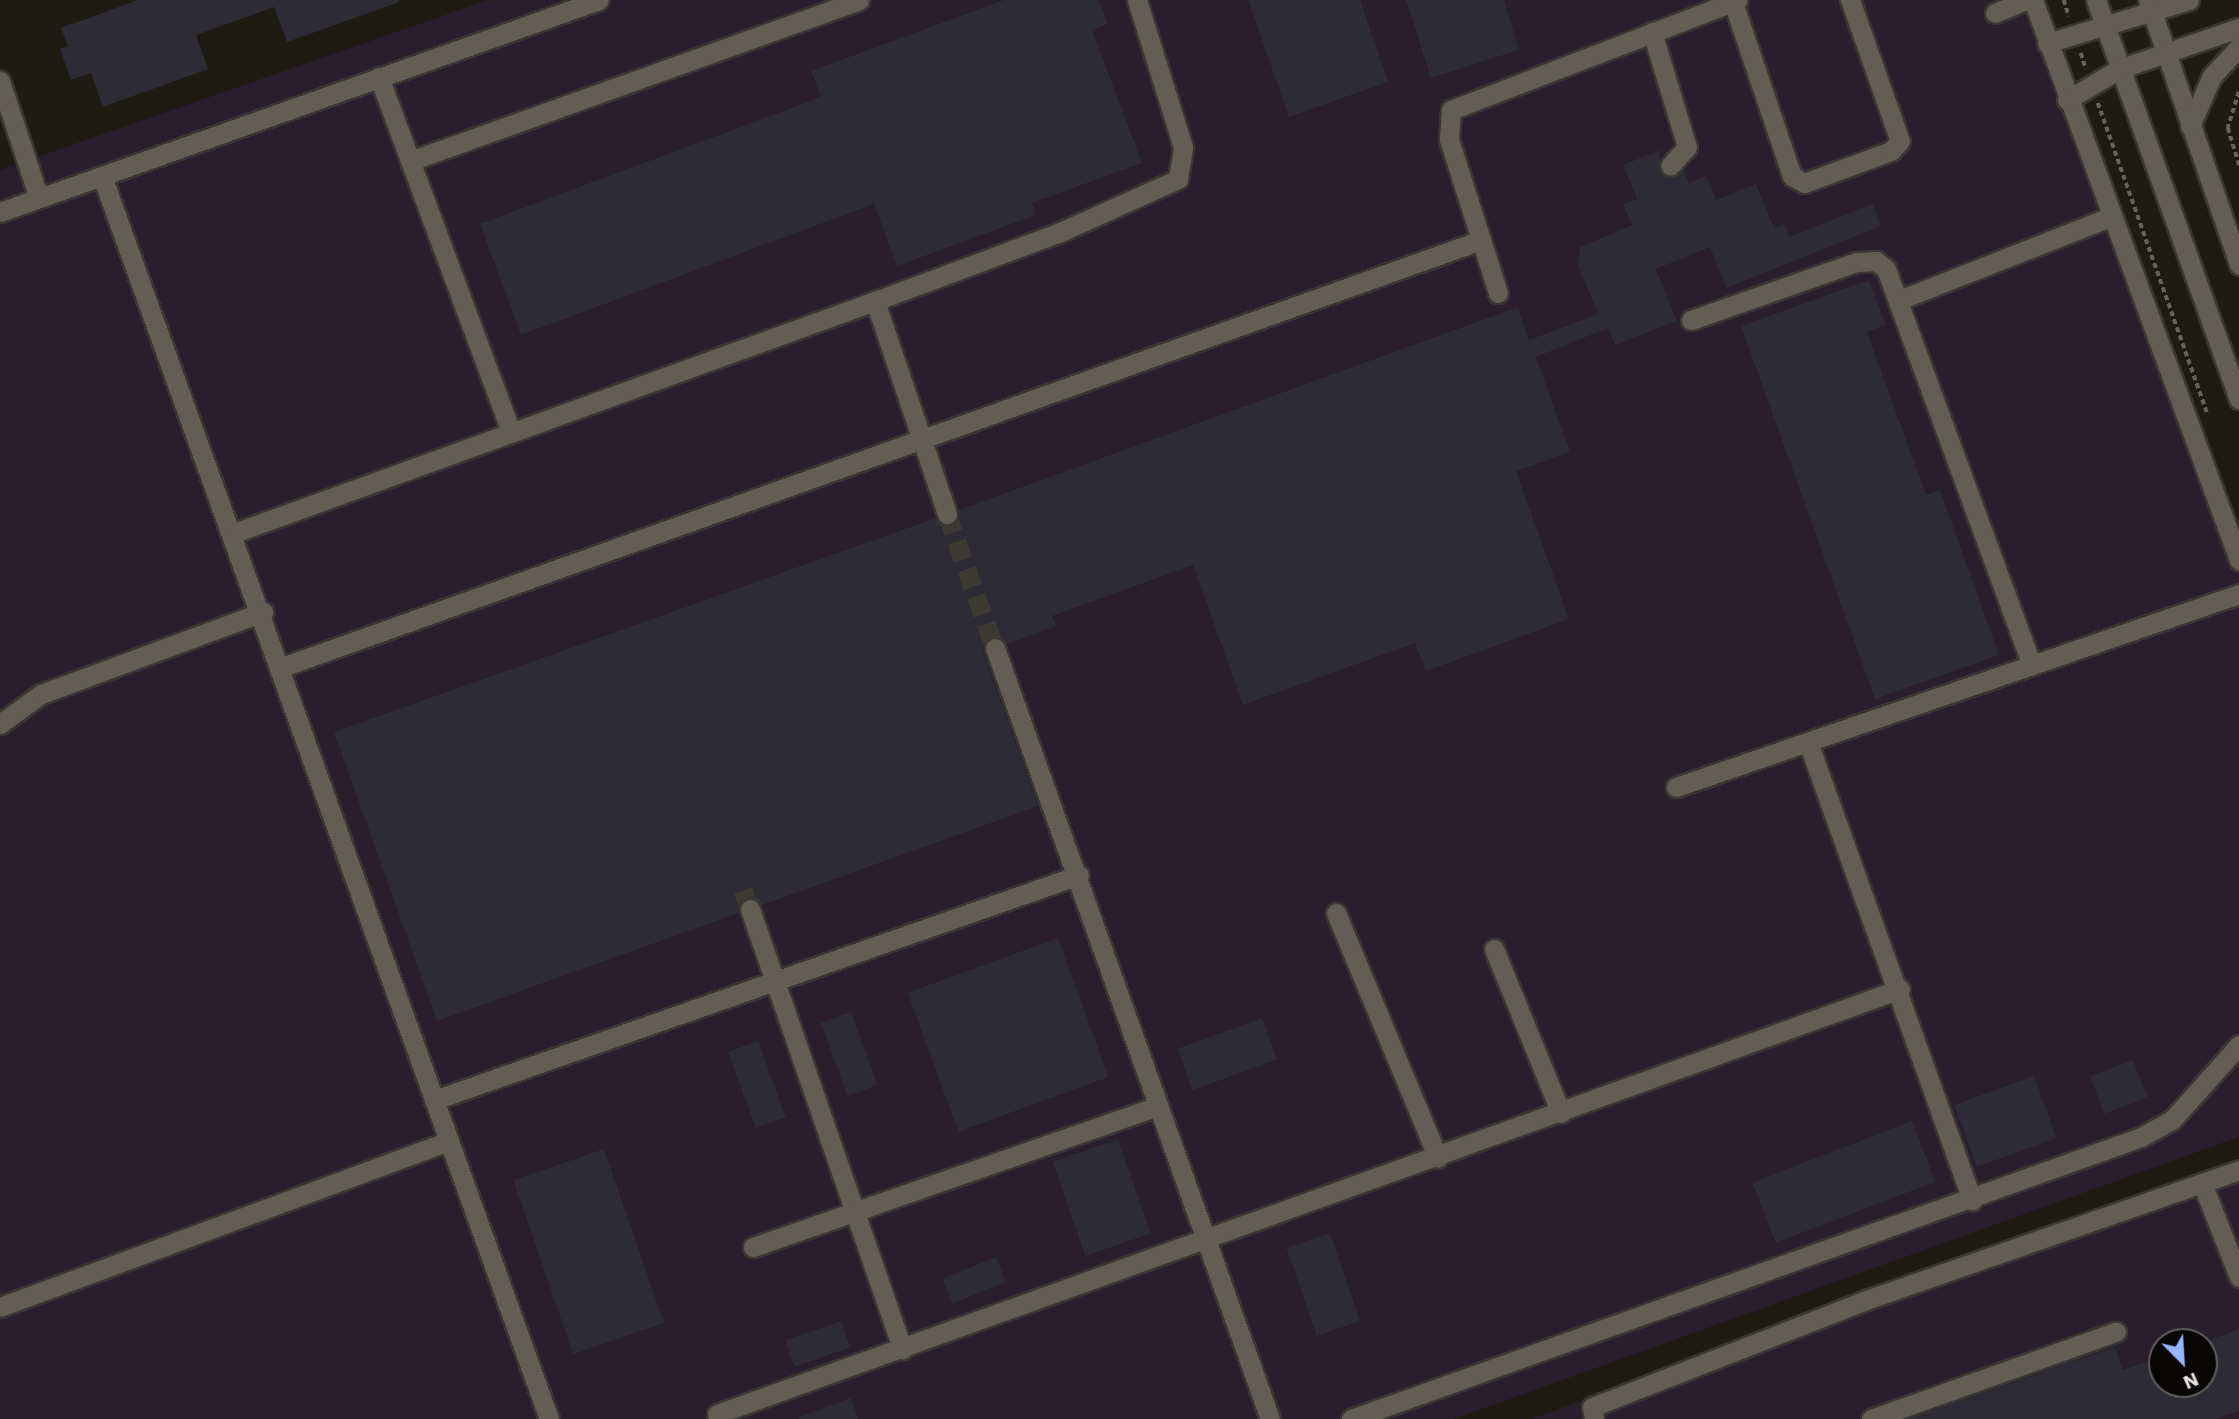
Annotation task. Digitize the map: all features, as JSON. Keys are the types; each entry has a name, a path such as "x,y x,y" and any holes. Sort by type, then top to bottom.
{"street":[{"path":"0,212 599,0"},
{"path":"410,161 859,0"},
{"path":"234,533 1058,233 1178,179 1184,170 1183,147 1137,0"},
{"path":"1498,293 1449,139 1451,110 1736,1 1792,176 1804,183 1891,151 1900,141 1850,0"},
{"path":"1994,13 2026,0"},
{"path":"2033,0 2110,217 2239,560"},
{"path":"2096,0 2239,399"},
{"path":"2048,43 2106,30 2150,6 2189,0"},
{"path":"2150,6 2239,265"},
{"path":"2067,100 2119,69 2239,28"},
{"path":"1652,32 1687,147 1670,166"},
{"path":"2190,126 2211,76 2239,47"},
{"path":"379,78 511,431"},
{"path":"0,81 39,198"},
{"path":"102,176 263,612 433,1100 549,1419"},
{"path":"1899,300 2110,217"},
{"path":"282,667 921,442 1481,240"},
{"path":"1691,320 1857,262 1876,261 1885,269 1899,300 1898,315 2032,665"},
{"path":"875,301 947,514"},
{"path":"1676,787 2239,594"},
{"path":"0,724 41,694 263,612"},
{"path":"995,648 1079,875 1270,1419"},
{"path":"1808,742 1900,989 1972,1201"},
{"path":"433,1100 1079,875"},
{"path":"750,909 902,1349"},
{"path":"1336,913 1438,1158"},
{"path":"1494,949 1561,1113"},
{"path":"717,1415 1206,1242 1900,989"},
{"path":"1351,1419 1972,1201 2172,1120 2239,1045"},
{"path":"753,1247 1158,1106"},
{"path":"0,1307 448,1141"},
{"path":"1594,1419 1592,1407 1842,1310 2239,1170"},
{"path":"2202,1183 2239,1276"},
{"path":"1871,1419 2116,1332"}],"path":[{"path":"2064,0 2091,85 2208,415"},
{"path":"2239,92 2228,128 2239,165"}],"shaded area":[{"path":"488,0 2035,0 2239,549 2239,1137 1454,1419 0,1419 0,170"},
{"path":"2239,1167 2239,1419 1531,1419"}],"building":[{"path":"138,0 399,2 287,42 274,7 196,35 208,69 103,107 91,73 71,80 60,49 68,46 61,28"},
{"path":"1004,0 1099,0 1108,24 1092,30 1142,163 1032,203 1036,215 897,266 874,204 521,335 480,224 821,97 811,71"},
{"path":"1248,0 1360,0 1388,82 1289,117"},
{"path":"1406,0 1504,0 1519,50 1431,78"},
{"path":"1660,150 1661,175 1673,178 1683,170 1689,183 1706,176 1716,200 1756,184 1774,228 1784,224 1789,237 1873,204 1881,226 1726,288 1710,247 1656,269 1677,321 1615,345 1608,328 1536,357 1570,452 1516,471 1569,619 1426,671 1415,643 1243,705 1193,565 1052,616 1056,626 1007,644 997,636 985,641 983,652 1038,806 762,905 745,898 739,913 437,1021 334,732 936,518 952,525 959,510 1518,307 1529,340 1598,314 1578,265 1580,247 1632,225 1623,204 1637,199 1623,165"},
{"path":"1869,280 1886,325 1867,332 1926,495 1940,490 1999,655 1875,699 1741,326"},
{"path":"1058,938 1109,1077 958,1132 908,993"},
{"path":"851,1012 878,1085 848,1096 821,1023"},
{"path":"1262,1018 1277,1059 1192,1090 1177,1049"},
{"path":"758,1041 786,1117 756,1128 728,1052"},
{"path":"2133,1060 2147,1097 2104,1114 2090,1076"},
{"path":"2034,1076 2057,1138 1977,1167 1954,1105"},
{"path":"1912,1121 1935,1182 1776,1243 1752,1182"},
{"path":"1118,1139 1151,1234 1085,1256 1053,1161"},
{"path":"604,1149 664,1323 573,1354 513,1180"},
{"path":"1330,1233 1360,1321 1317,1336 1287,1248"},
{"path":"996,1257 1006,1282 952,1304 942,1279"},
{"path":"841,1321 850,1347 794,1367 785,1340"},
{"path":"2239,1329 2239,1411 2215,1419 1908,1419 2115,1347 2123,1370 2148,1361 2148,1398 2218,1398 2218,1337"},
{"path":"851,1398 858,1419 799,1419 799,1417"}],"tunnel":[{"path":"947,514 995,648"},
{"path":"743,890 750,909"}]}
